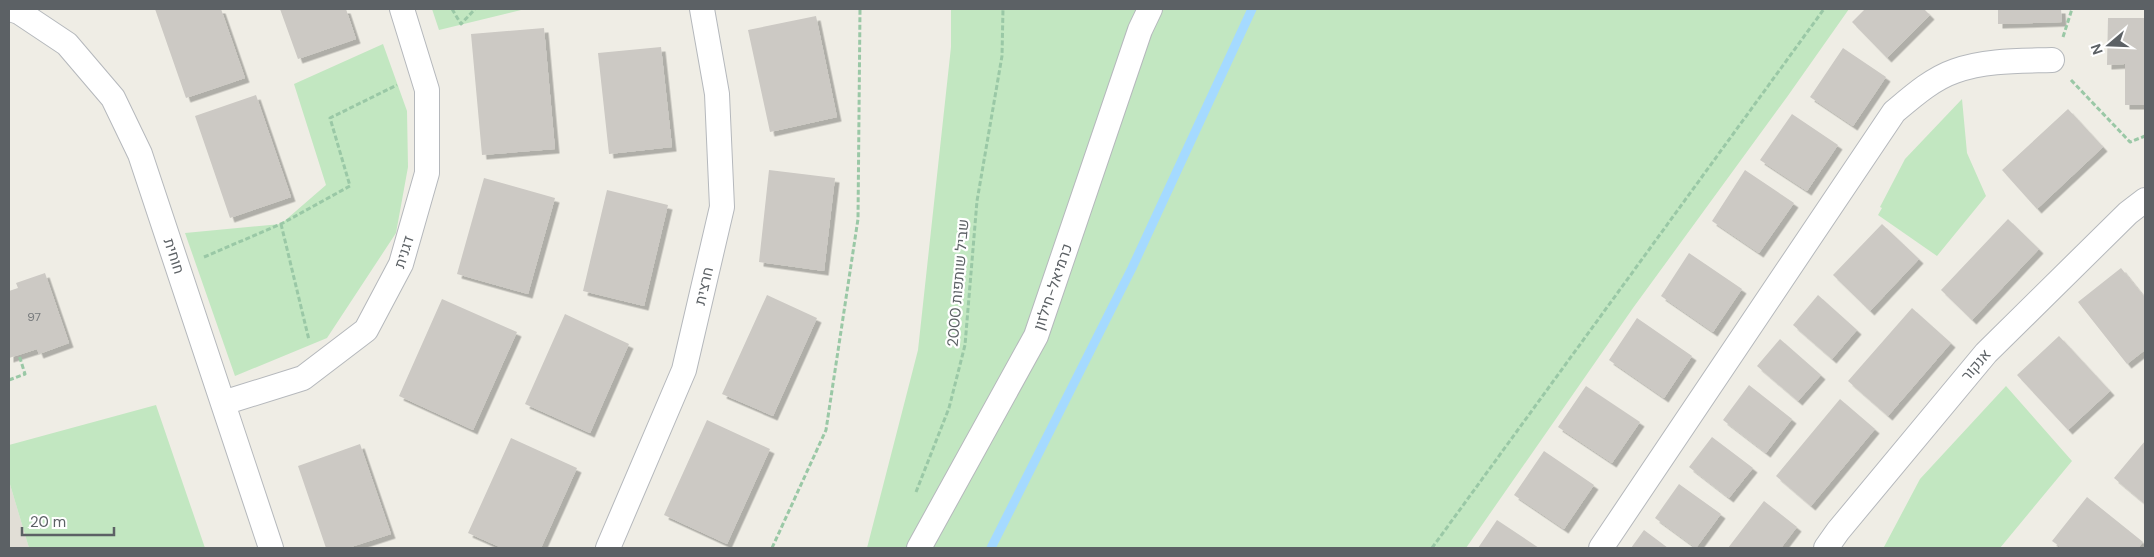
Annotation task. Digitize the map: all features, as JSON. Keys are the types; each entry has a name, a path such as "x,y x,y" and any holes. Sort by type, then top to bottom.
{"street":[{"name":"חוחית","path":"10,9 19,12 66,44 113,98 140,154 271,548"},
{"name":"דגנית","path":"223,404 303,378 366,330 401,264 427,173 428,90 402,9"},
{"name":"חרצית","path":"608,548 684,370 722,207 718,94 702,9"},
{"name":"כרמיאל-חילזון","path":"919,548 1036,336 1140,30 1150,9"},
{"path":"1601,548 1894,112 1924,88 1955,71 2001,61 2052,60"},
{"name":"אנקור","path":"1826,548 1838,531 1986,353 2128,213 2145,200"}],"path":[{"path":"452,9 462,24 475,9"},
{"path":"772,548 826,430 858,219 860,9"},
{"name":"שביל שותפות 2000","path":"915,494 949,408 965,345 977,201 1002,56 1003,9"},
{"path":"1432,548 1824,9"},
{"path":"2052,60 2130,142 2145,136"},
{"path":"178,268 281,224 350,186 330,118 422,73"},
{"path":"281,224 316,368"},
{"path":"9,380 25,374 19,355"}],"shaded area":[{"path":"9,481 26,538 29,548 9,548"}],"green space":[{"path":"432,9 525,9 439,30"},
{"path":"951,9 1849,9 1633,308 1466,548 867,548 918,350 951,47"},
{"path":"383,44 407,111 408,167 396,233 327,338 235,376 185,233 281,224 326,185 294,84"},
{"path":"1962,99 1967,153 1986,196 1937,256 1878,215 1882,208 1880,207 1905,159"},
{"path":"2006,386 2072,461 2000,548 1884,547 1920,479"},
{"path":"156,405 205,548 29,548 9,481 9,445"}],"building":[{"path":"155,9 221,9 245,78 186,98"},
{"path":"280,9 346,9 356,39 298,59"},
{"path":"1865,9 1924,9 1930,15 1887,58 1852,22"},
{"path":"1998,9 2061,9 2062,22 1998,24"},
{"path":"816,16 837,117 770,132 748,30"},
{"path":"2108,18 2145,18 2145,105 2125,105 2125,64 2107,65"},
{"path":"544,28 555,149 482,155 471,34"},
{"path":"661,47 672,147 609,154 598,53"},
{"path":"1843,48 1886,77 1853,126 1810,97"},
{"path":"256,95 291,197 230,218 195,116"},
{"path":"2068,109 2103,147 2037,209 2002,170"},
{"path":"1792,114 1838,145 1807,191 1760,160"},
{"path":"769,170 835,178 824,271 759,262"},
{"path":"1745,170 1794,203 1759,253 1712,221"},
{"path":"484,178 555,198 528,294 457,274"},
{"path":"607,190 668,205 644,306 583,291"},
{"path":"2008,219 2039,249 1972,320 1941,290"},
{"path":"1882,224 1919,259 1870,311 1833,275"},
{"path":"1689,253 1742,289 1713,332 1661,296"},
{"path":"2121,268 2145,298 2145,350 2127,364 2078,302"},
{"path":"45,273 69,343 39,354 37,349 9,358 9,291 18,288 16,283"},
{"path":"767,295 817,318 773,416 722,394"},
{"path":"1818,295 1857,330 1832,359 1793,325"},
{"path":"442,299 517,332 473,430 399,396"},
{"path":"1912,308 1951,343 1888,416 1848,381"},
{"path":"565,314 629,344 590,433 525,404"},
{"path":"1637,318 1692,356 1664,398 1609,360"},
{"path":"2059,336 2110,391 2068,430 2017,375"},
{"path":"1780,339 1821,375 1798,401 1757,366"},
{"path":"1749,385 1792,419 1766,453 1723,420"},
{"path":"1586,386 1640,422 1612,463 1558,427"},
{"path":"1840,399 1875,429 1811,506 1776,476"},
{"path":"707,420 770,449 727,544 664,515"},
{"path":"1712,437 1753,468 1729,498 1689,467"},
{"path":"511,438 577,468 541,548 502,548 468,533"},
{"path":"2145,441 2145,504 2114,478"},
{"path":"360,444 391,534 348,548 326,548 298,466"},
{"path":"1544,451 1594,485 1564,529 1514,495"},
{"path":"1679,484 1721,514 1696,548 1655,518"},
{"path":"2087,497 2143,542 2138,548 2062,548 2052,541"},
{"path":"1764,501 1797,527 1781,548 1728,548"},
{"path":"1497,520 1539,548 1478,548"},
{"path":"1644,530 1668,548 1631,548"}],"waterway":[{"path":"991,548 1132,268 1252,9"}]}
